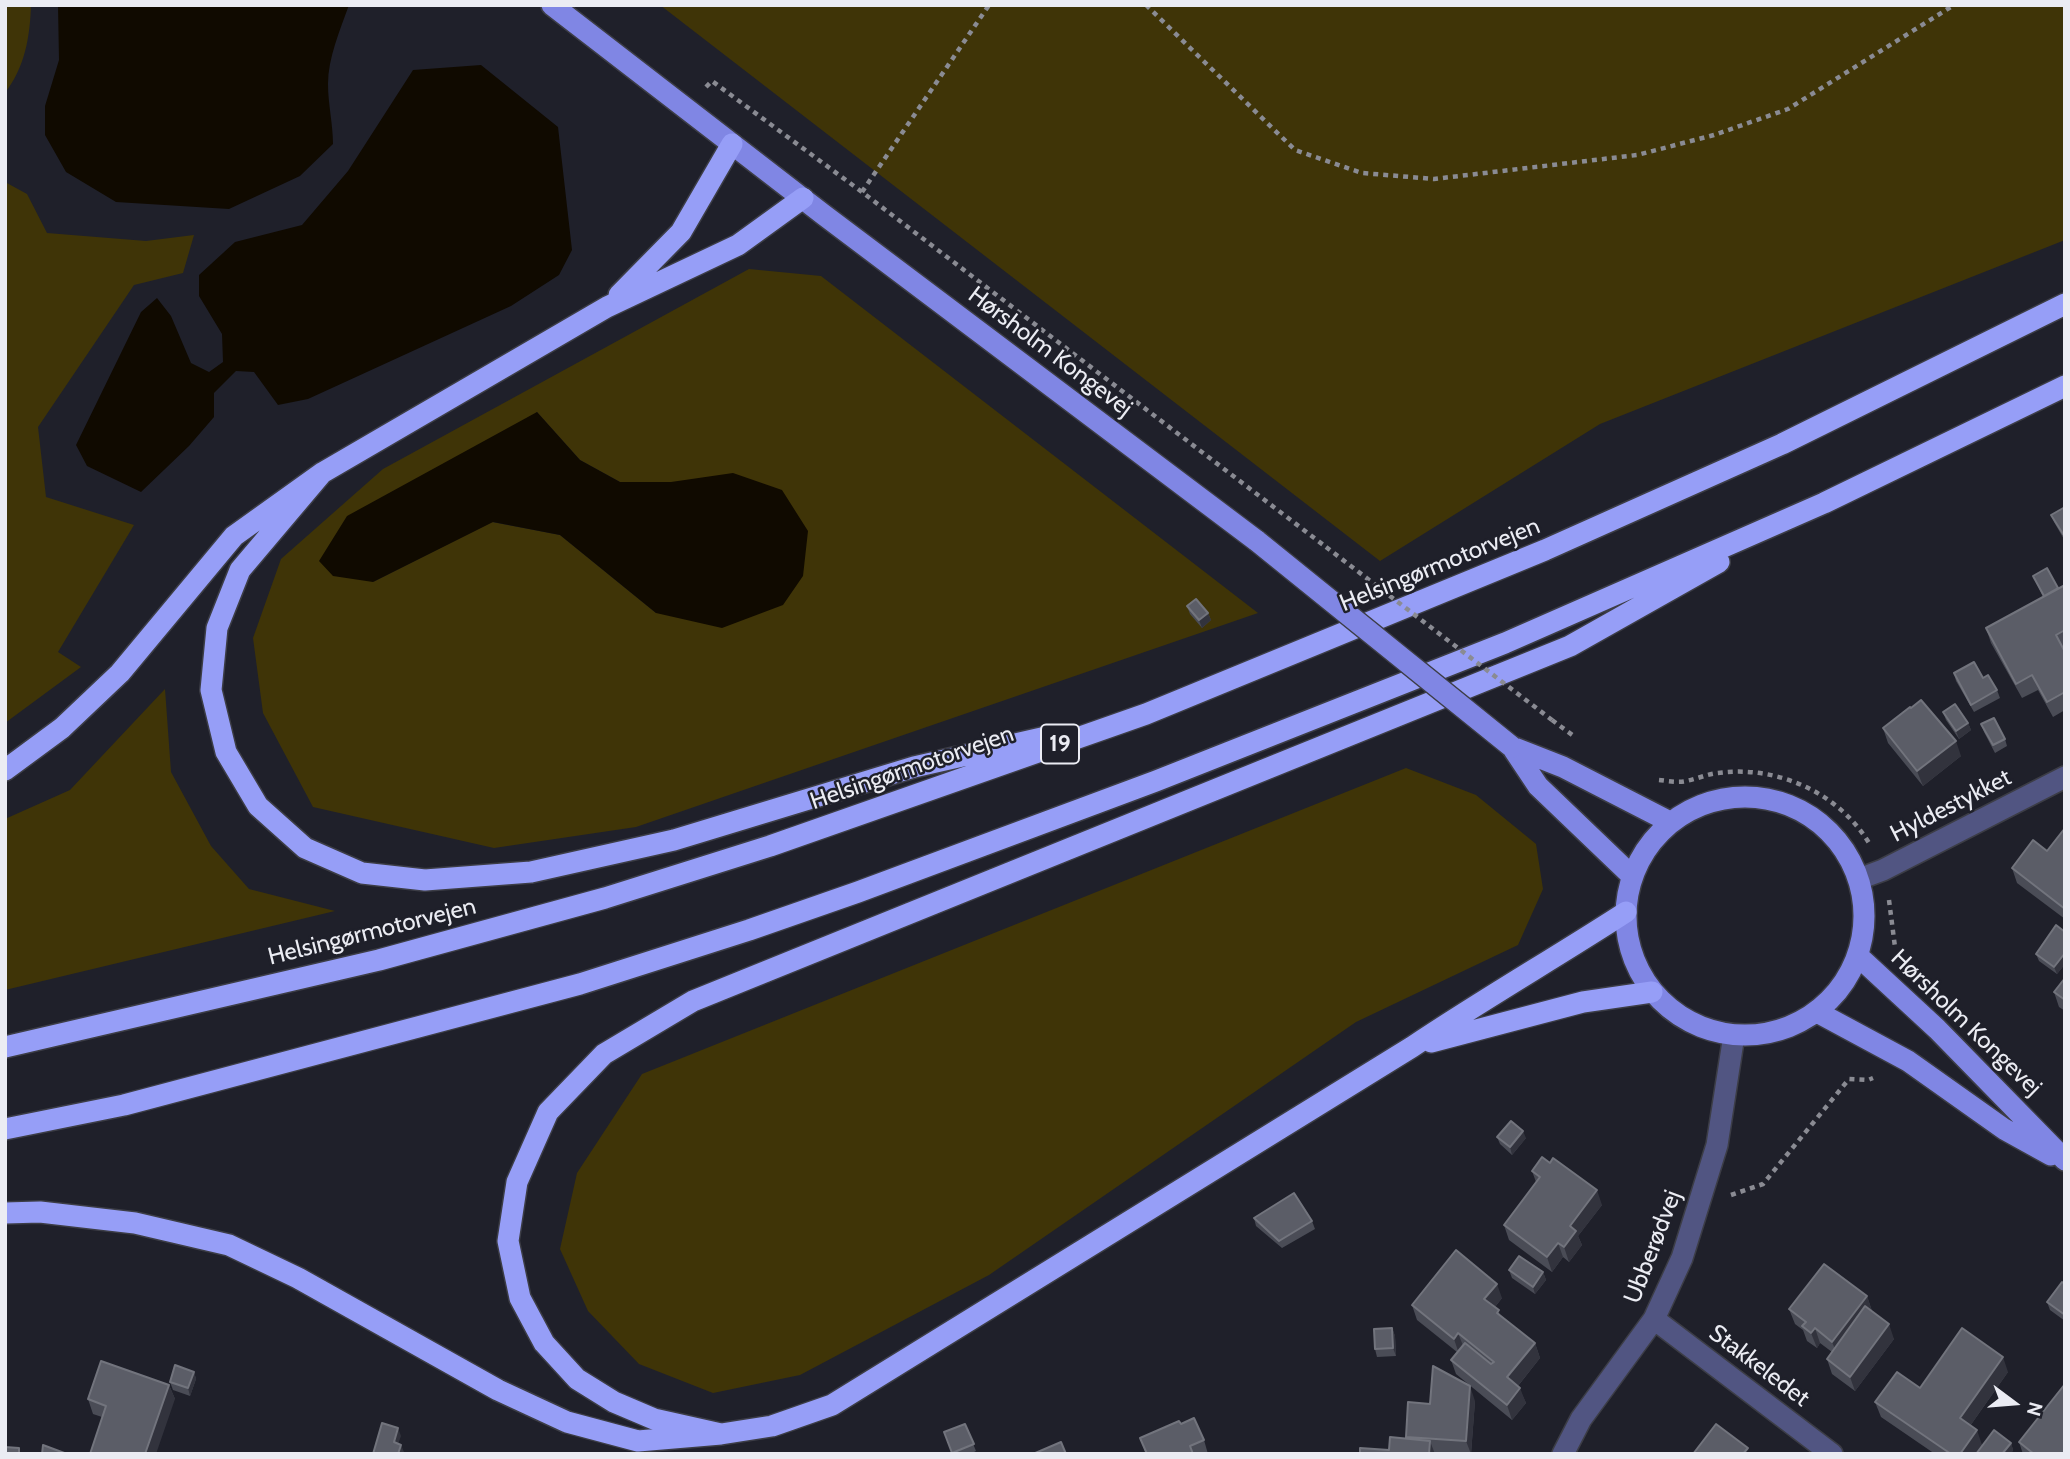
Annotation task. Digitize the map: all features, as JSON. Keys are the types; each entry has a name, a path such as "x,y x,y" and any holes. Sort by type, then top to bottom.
{"highway":[{"path":"607,307 681,232 732,144"},
{"path":"5,771 62,728 120,673 234,536 322,473 607,307 729,250 803,198"},
{"name":"Helsingørmotorvejen","path":"5,1047 379,960 605,898 770,846 1146,714 1545,550 1782,444 2065,304"},
{"path":"5,1129 124,1105 580,984 749,930 1143,786 1505,643 1824,503 2065,386"},
{"path":"322,473 240,570 217,628 211,691 226,752 258,806 305,848 362,873 425,880 531,872 674,840 914,767 1146,714"},
{"path":"721,1434 654,1419 614,1402 577,1379 544,1343 520,1298 508,1241 517,1182 548,1112 604,1054 693,1001 1570,646 1824,503"},
{"path":"5,1213 40,1212 135,1223 229,1245 298,1278 498,1390 566,1422 638,1441 721,1434 772,1426 832,1405 1626,912"},
{"path":"1412,1047 1583,1002 1652,992"}],"main road":[{"name":"Hørsholm Kongevej","path":"552,5 1257,541 1512,747 1538,786 1632,876"},
{"name":"Hørsholm Kongevej","path":"1512,747 1563,767 1670,822"},
{"path":"1730,797 1763,797 1795,807 1823,825 1845,849 1859,879 1865,917 1858,956 1848,977 1834,996 1817,1012 1791,1026 1763,1034 1734,1035 1711,1031 1689,1022 1652,992 1637,968 1628,940 1626,912 1632,876 1648,846 1670,822 1698,805 1730,797"},
{"name":"Hørsholm Kongevej","path":"1858,956 1937,1029 2065,1161"},
{"name":"Hørsholm Kongevej","path":"1817,1012 1908,1061 2004,1129 2065,1161"}],"street":[{"name":"Hyldestykket","path":"1859,879 1883,870 2065,777"},
{"name":"Ubberødvej","path":"1563,1454 1581,1419 1654,1319 1682,1258 1717,1144 1734,1035"},
{"name":"Stakkeledet","path":"1654,1319 1832,1454"}],"path":[{"path":"862,192 989,5"},
{"path":"1146,5 1295,150 1362,173 1434,180 1637,155 1714,135 1788,109 1954,5"},
{"path":"686,109 712,81 862,192 1582,742"},
{"path":"1648,779 1684,782 1717,773 1752,772 1785,778 1817,792 1845,813 1867,839 1883,870 1898,956"},
{"path":"1702,1194 1736,1195 1763,1184 1849,1079 1868,1080 1908,1061"}],"shaded area":[{"path":"5,5 31,5 22,62 5,93"},
{"path":"58,5 349,5 330,64 328,92 333,144 300,176 229,209 116,202 66,172 45,135 45,106 59,60"},
{"path":"660,5 2065,5 2065,240 1600,424 1380,561"},
{"path":"481,65 558,127 572,250 559,275 511,306 308,399 278,405 254,372 236,371 214,393 214,417 189,446 141,492 87,466 76,445 141,312 157,298 171,316 191,363 209,372 223,362 222,334 199,296 199,275 235,242 302,225 348,171 413,70"},
{"path":"5,182 27,194 47,233 146,241 194,235 183,273 134,285 38,427 46,497 134,525 58,652 81,667 5,723"},
{"path":"749,269 821,276 1258,613 636,827 494,848 313,807 263,713 253,638 281,559 383,469","holes":["537,412 580,460 620,482 671,482 656,613 560,535 492,522 373,582"]},
{"path":"537,412 580,460 620,482 671,482 733,473 782,490 808,531 803,576 783,605 722,628 656,613 560,535 493,522 373,582 333,576 319,561 347,516"},
{"path":"165,689 171,772 211,846 249,889 335,911 5,990 5,819 70,790"},
{"path":"1406,768 1476,795 1536,844 1543,889 1518,945 1356,1022 989,1275 800,1375 713,1393 639,1364 588,1311 560,1249 577,1173 642,1074"}],"building":[{"path":"2065,507 2065,533 2063,534 2051,515"},
{"path":"2047,568 2058,588 2044,596 2033,576"},
{"path":"2065,585 2065,630 2056,635 2065,652 2065,692 2047,702 2032,675 2016,684 1986,628"},
{"path":"1196,599 1208,613 1199,620 1187,606"},
{"path":"1974,662 1983,678 1988,675 1997,690 1971,705 1954,673"},
{"path":"1921,700 1956,741 1917,771 1883,728"},
{"path":"1955,704 1968,723 1956,731 1943,712"},
{"path":"1994,718 2005,739 1993,745 1981,724"},
{"path":"2065,828 2065,909 2012,868 2033,840 2047,851"},
{"path":"2056,925 2065,932 2065,953 2054,967 2036,954"},
{"path":"2065,978 2065,1000 2054,992"},
{"path":"1511,1121 1523,1131 1510,1147 1497,1137"},
{"path":"1542,1157 1550,1163 1553,1158 1597,1190 1570,1226 1576,1231 1564,1247 1558,1243 1547,1257 1504,1225 1540,1177 1532,1171"},
{"path":"1294,1193 1312,1221 1279,1241 1254,1218"},
{"path":"1456,1250 1497,1284 1484,1299 1499,1310 1497,1313 1535,1343 1507,1377 1520,1388 1507,1405 1451,1360 1465,1343 1491,1364 1494,1362 1458,1333 1454,1339 1412,1305"},
{"path":"1519,1256 1543,1272 1533,1287 1509,1270"},
{"path":"1824,1264 1867,1296 1832,1342 1815,1328 1811,1333 1802,1326 1806,1322 1789,1309"},
{"path":"2062,1282 2065,1284 2065,1315 2047,1302"},
{"path":"1865,1306 1889,1324 1850,1377 1827,1359"},
{"path":"1392,1328 1393,1348 1375,1349 1374,1329"},
{"path":"1962,1328 2003,1357 1960,1418 1977,1430 1960,1454 1951,1454 1875,1402 1897,1372 1920,1388"},
{"path":"101,1361 169,1385 145,1454 90,1454 106,1406 88,1399"},
{"path":"175,1365 194,1372 188,1388 170,1382"},
{"path":"1433,1366 1470,1386 1466,1441 1406,1437 1408,1402 1430,1404"},
{"path":"2065,1384 2065,1454 2034,1454 2019,1442"},
{"path":"1194,1418 1204,1440 1190,1446 1193,1454 1147,1454 1140,1438 1179,1421 1181,1424"},
{"path":"382,1423 398,1428 394,1442 401,1445 398,1454 373,1454"},
{"path":"965,1424 974,1444 952,1453 944,1432"},
{"path":"1716,1424 1748,1448 1743,1454 1693,1454"},
{"path":"1994,1430 2011,1443 2002,1454 1976,1454"},
{"path":"1390,1437 1430,1441 1429,1454 1360,1454 1360,1448 1389,1450"},
{"path":"1061,1442 1066,1454 1033,1454"},
{"path":"43,1445 67,1454 42,1454"},
{"path":"5,1447 19,1448 19,1454 5,1454"}]}
